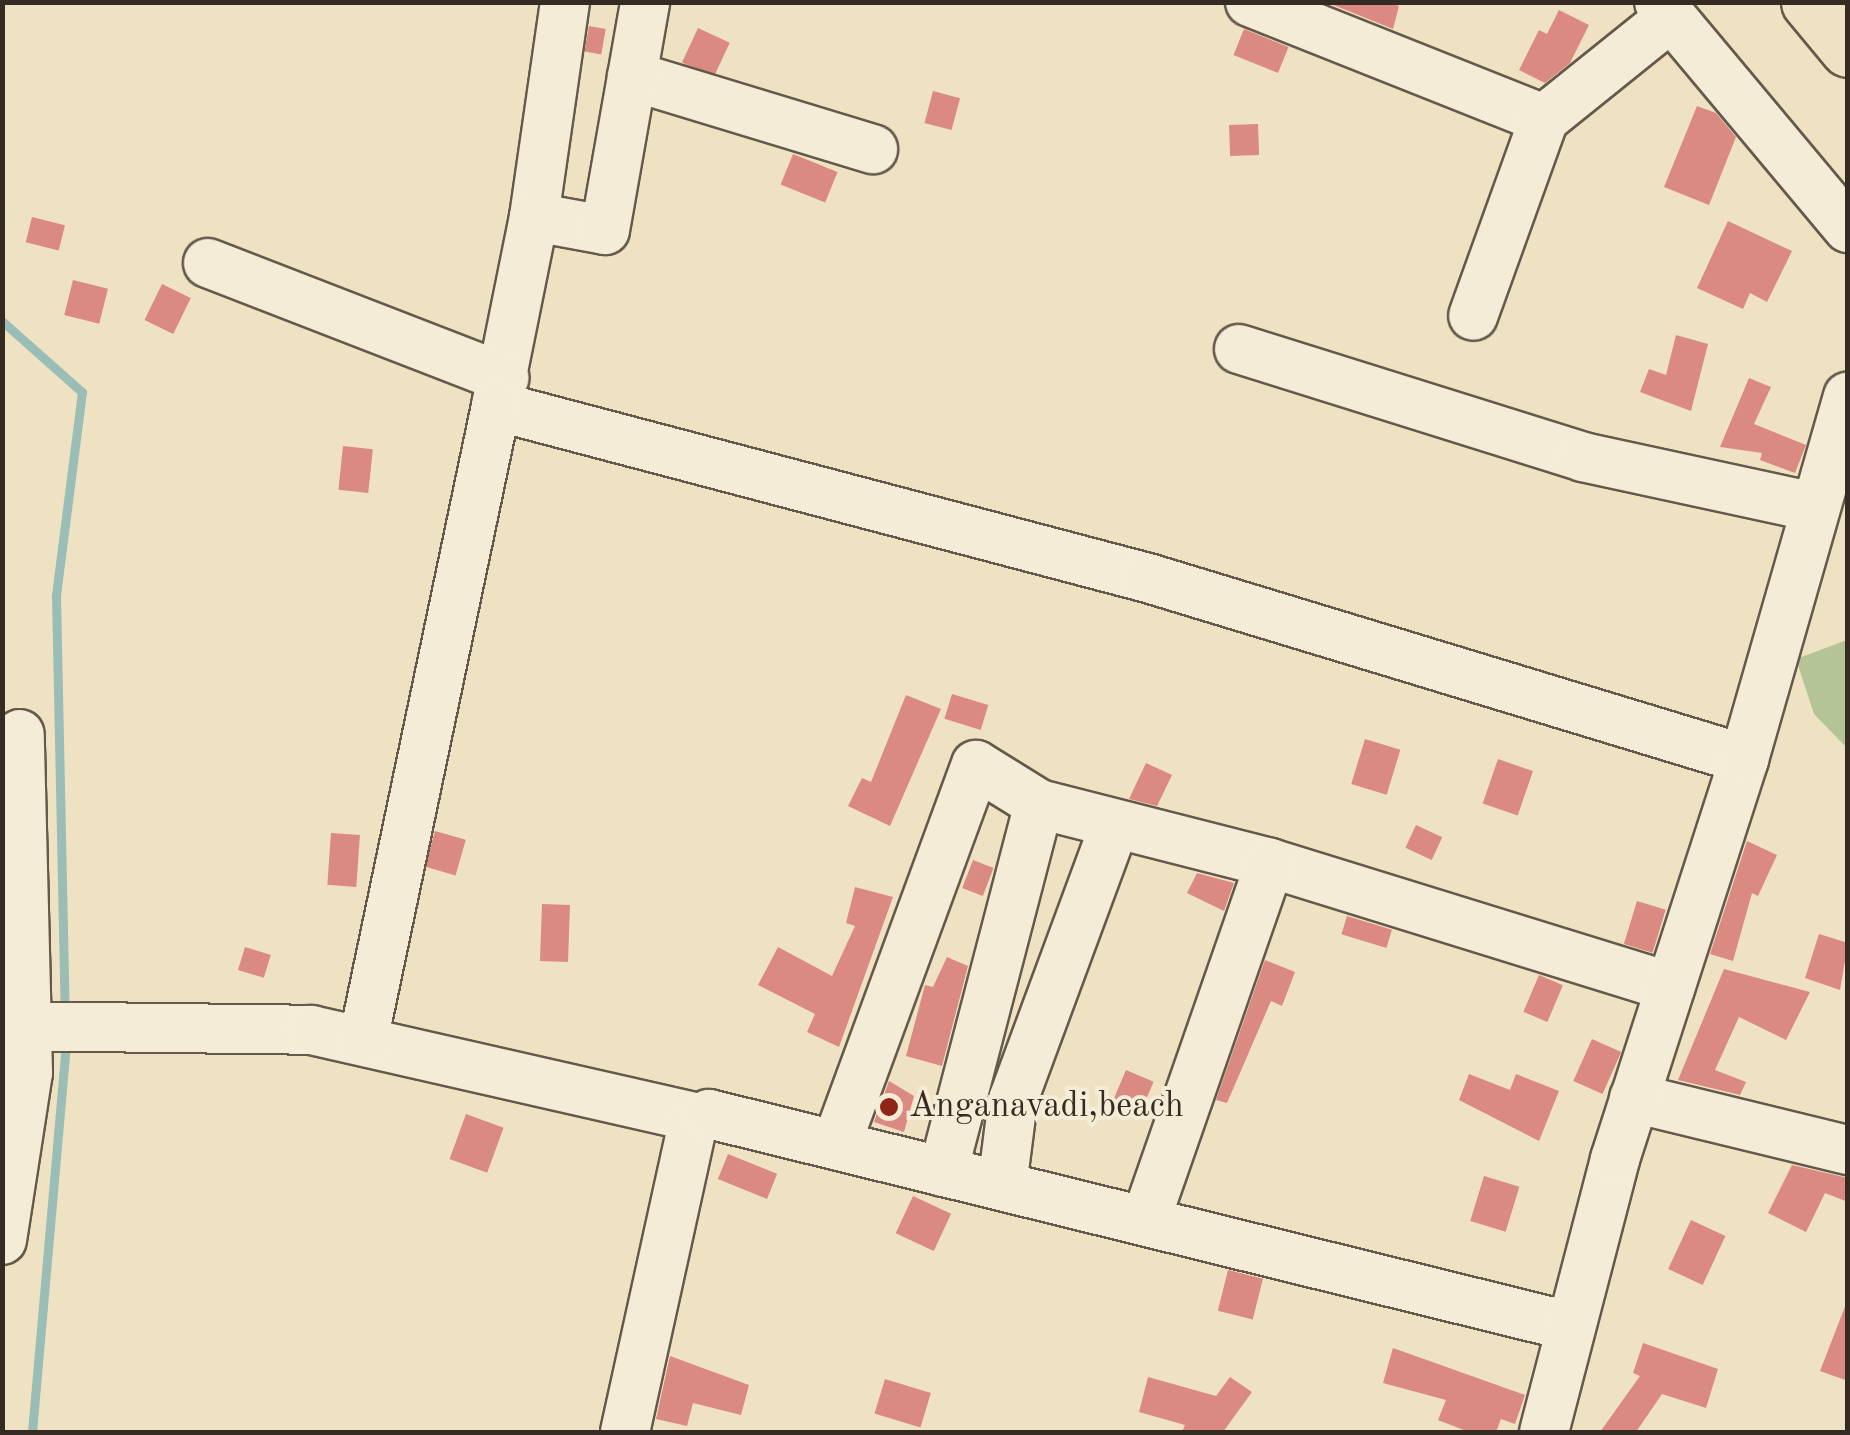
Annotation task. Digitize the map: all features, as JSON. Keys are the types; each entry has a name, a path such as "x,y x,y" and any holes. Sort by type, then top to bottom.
{"highway":[{"path":"1809,2 1848,48"}],"street":[{"path":"363,1041 500,392 534,216 565,2"},
{"path":"534,216 606,230 645,2"},
{"path":"1250,2 1544,119"},
{"path":"1473,316 1544,119 1665,10 1848,228"},
{"path":"632,76 873,148"},
{"path":"208,263 500,392 1148,578 1744,759"},
{"path":"1239,350 1582,457 1814,508"},
{"path":"1544,1432 1569,1326 1634,1098 1744,759 1848,396"},
{"path":"2,1240 28,1073 15,1026 15,755"},
{"path":"836,1146 976,765 1038,804 1270,863 1670,987"},
{"path":"942,1172 1038,804"},
{"path":"1002,1186 1012,1100 1115,824"},
{"path":"1145,1221 1270,863"},
{"path":"15,1026 311,1030 699,1118 709,1114 1569,1326"},
{"path":"1634,1098 1848,1150"},
{"path":"625,1432 699,1118"}],"green space":[{"path":"1847,640 1847,748 1814,714 1796,659"}],"building":[{"path":"1326,2 1386,2 1399,6 1393,29"},
{"path":"1559,10 1589,25 1570,63 1545,83 1519,70 1539,30 1547,34"},
{"path":"589,26 606,29 601,55 584,52"},
{"path":"698,28 730,43 714,77 682,62"},
{"path":"1244,29 1289,47 1278,73 1234,55"},
{"path":"933,91 960,98 952,130 924,123"},
{"path":"1697,106 1716,113 1736,137 1709,205 1664,187"},
{"path":"1258,124 1259,155 1230,156 1229,125"},
{"path":"793,154 838,172 825,203 781,185"},
{"path":"32,217 65,225 59,250 26,242"},
{"path":"1728,221 1792,251 1767,302 1750,293 1743,309 1697,288"},
{"path":"73,280 108,289 99,324 64,315"},
{"path":"162,284 191,298 173,334 144,320"},
{"path":"1676,335 1708,344 1691,411 1640,392 1649,369 1666,375"},
{"path":"1749,378 1771,387 1754,424 1806,445 1795,473 1760,460 1762,453 1720,447"},
{"path":"343,446 373,449 368,493 338,490"},
{"path":"952,694 988,705 981,730 944,719"},
{"path":"906,695 941,709 890,826 848,806 862,778 871,782"},
{"path":"1365,739 1400,750 1387,795 1351,784"},
{"path":"1498,759 1533,771 1518,815 1483,803"},
{"path":"1146,763 1172,775 1157,806 1129,799"},
{"path":"1416,825 1442,837 1432,860 1405,848"},
{"path":"435,831 466,840 456,875 425,867"},
{"path":"331,833 360,835 356,887 327,885"},
{"path":"1747,841 1777,855 1758,896 1752,893 1733,961 1710,954"},
{"path":"973,860 994,868 983,896 962,888"},
{"path":"1197,873 1234,883 1224,911 1187,893"},
{"path":"855,887 893,897 839,1047 807,1032 815,1014 758,985 778,947 832,976 855,926 846,923"},
{"path":"1637,901 1666,910 1653,953 1624,944"},
{"path":"542,904 570,905 568,962 540,961"},
{"path":"1347,916 1392,930 1386,948 1341,934"},
{"path":"1819,934 1848,943 1840,990 1805,978"},
{"path":"245,947 271,955 264,978 238,970"},
{"path":"947,957 968,966 942,1066 906,1056 925,985 933,987"},
{"path":"1265,960 1295,972 1282,1006 1271,1001 1227,1103 1216,1100"},
{"path":"1724,969 1810,992 1786,1040 1739,1017 1715,1070 1746,1082 1740,1095 1678,1080"},
{"path":"1539,975 1563,985 1547,1022 1523,1012"},
{"path":"1592,1039 1621,1052 1603,1094 1573,1081"},
{"path":"1126,1070 1154,1082 1138,1119 1110,1107"},
{"path":"1469,1074 1510,1090 1516,1074 1559,1091 1539,1141 1459,1100"},
{"name":"Anganavadi,beach","path":"889,1081 914,1096 904,1132 874,1122"},
{"path":"466,1114 504,1128 487,1173 450,1159"},
{"path":"728,1154 777,1174 767,1199 718,1179"},
{"path":"1792,1165 1848,1178 1848,1202 1825,1193 1806,1232 1768,1213"},
{"path":"1484,1176 1519,1187 1506,1232 1470,1221"},
{"path":"913,1196 951,1214 934,1251 896,1233"},
{"path":"1691,1220 1725,1236 1703,1285 1668,1269"},
{"path":"1228,1270 1263,1279 1253,1319 1218,1311"},
{"path":"1848,1305 1848,1381 1820,1371"},
{"path":"1643,1343 1718,1369 1706,1408 1662,1394 1636,1432 1600,1432 1640,1376 1633,1373"},
{"path":"1393,1348 1525,1395 1515,1424 1501,1419 1496,1432 1469,1432 1438,1420 1446,1400 1383,1383"},
{"path":"670,1356 749,1385 741,1415 693,1403 687,1426 656,1419"},
{"path":"1148,1377 1216,1396 1230,1377 1252,1392 1223,1432 1182,1432 1185,1425 1139,1412"},
{"path":"885,1379 931,1393 920,1427 874,1413"}],"waterway":[{"path":"2,321 82,392 56,596 65,1011"},
{"path":"32,1432 66,1042"}],"place":[{"name":"Anganavadi,beach","path":"889,1107"}]}
